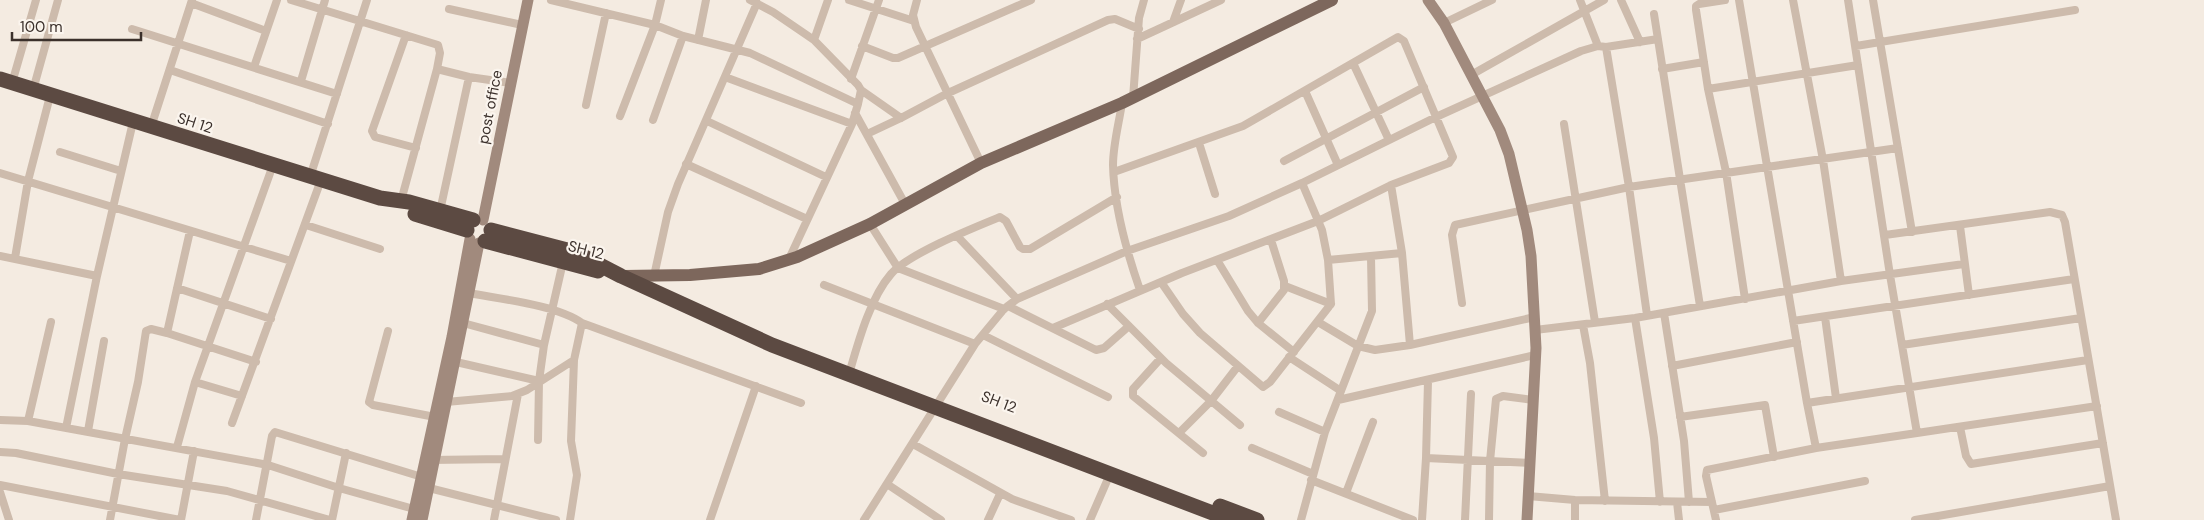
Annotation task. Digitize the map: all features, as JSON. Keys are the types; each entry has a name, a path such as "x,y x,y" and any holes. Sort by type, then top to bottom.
{"highway":[{"name":"SH 12","path":"6,81 399,204 563,262 621,276"},
{"name":"SH 12","path":"399,204 440,211 478,232 575,252 621,276 772,344 850,369 1257,520"},
{"name":"SH 12","path":"939,403 1207,516 1231,520"}],"main road":[{"path":"621,276 654,276 759,269 789,260 870,224 981,163 1127,101 1332,0"}],"street":[{"path":"6,81 36,0"},
{"path":"33,90 58,0"},
{"path":"254,66 277,0"},
{"path":"291,0 438,45 440,53 437,69 399,204"},
{"path":"301,81 324,0"},
{"path":"232,422 306,225 328,124 367,0"},
{"name":"post office","path":"478,232 528,0"},
{"path":"551,0 654,25 683,36 737,49 858,104"},
{"path":"620,116 654,25 661,0"},
{"path":"698,40 706,0"},
{"path":"814,40 828,0"},
{"path":"849,0 914,21"},
{"path":"851,79 878,0"},
{"path":"916,0 914,21 946,94 981,163"},
{"path":"862,46 893,58 925,47 1031,0"},
{"path":"1140,290 1127,251 1117,197 1114,153 1127,101 1139,29 1139,18 1144,0"},
{"path":"1173,22 1181,0"},
{"path":"1137,39 1221,0"},
{"path":"1428,0 1444,23 1500,130 1509,154 1531,256 1535,316 1535,355 1527,520"},
{"path":"1444,23 1492,0"},
{"path":"1580,0 1602,46 1629,187 1647,315"},
{"path":"1471,75 1604,0"},
{"path":"1621,0 1640,42"},
{"path":"1725,0 1703,3 1696,6 1708,89 1726,172 1745,299"},
{"path":"1739,0 1816,448"},
{"path":"1793,0 1824,160 1841,282"},
{"path":"1858,0 1848,1 1894,305 1916,434"},
{"path":"1873,0 1912,232"},
{"path":"151,127 191,1 266,31"},
{"path":"654,276 670,205 737,49 753,2 814,40 861,90 901,118"},
{"path":"449,9 522,25"},
{"path":"1856,46 2075,10"},
{"path":"586,104 606,13"},
{"path":"1654,14 1700,306"},
{"path":"866,134 946,94 1108,20 1115,19 1139,29"},
{"path":"132,29 254,66 337,94"},
{"path":"406,35 372,131 375,137 416,148"},
{"path":"653,120 683,36"},
{"path":"1053,328 1140,290 1318,221 1391,185 1452,160 1453,153 1401,37 1393,39 1242,126 1114,172"},
{"path":"864,520 975,344 1006,307 1016,299 1127,251 1229,216 1302,183 1436,117 1581,51 1602,46 1658,39"},
{"path":"1662,69 1704,62"},
{"path":"1353,63 1389,140"},
{"path":"1708,89 1858,65"},
{"path":"437,69 469,77 511,83"},
{"path":"170,70 328,124"},
{"path":"440,211 469,77"},
{"path":"725,77 852,124"},
{"path":"1284,161 1424,88"},
{"path":"789,260 852,124 861,90"},
{"path":"1305,91 1338,165"},
{"path":"15,258 28,181 50,96"},
{"path":"855,113 905,204"},
{"path":"707,121 826,177"},
{"path":"66,428 97,276 133,122"},
{"path":"1564,124 1595,322"},
{"path":"1199,142 1215,194"},
{"path":"1462,303 1452,228 1459,224 1629,187 1898,148"},
{"path":"60,152 121,171"},
{"path":"686,164 807,219"},
{"path":"177,447 195,382 273,166"},
{"path":"0,173 113,209 291,261"},
{"path":"1161,282 1183,314 1200,333 1263,387 1270,382 1331,304 1328,260 1318,221 1302,183"},
{"path":"1391,185 1402,253 1410,345"},
{"path":"850,369 874,303 891,274 915,256 1000,218 1006,221 1020,247 1026,250 1117,197"},
{"path":"1884,236 2050,212 2062,215 2065,222 2116,520"},
{"path":"870,224 898,268 1006,307 1096,350 1104,348 1129,326"},
{"path":"306,225 380,250"},
{"path":"1960,226 1970,295"},
{"path":"167,333 190,231"},
{"path":"0,420 28,421 88,431 268,465 413,514 422,477 431,460 456,362 478,232"},
{"path":"422,520 429,488 435,417 478,232"},
{"path":"958,236 1016,299"},
{"path":"1258,323 1281,295 1285,286 1271,240"},
{"path":"1328,260 1402,253"},
{"path":"0,256 97,276"},
{"path":"1301,520 1325,432 1372,311 1370,257"},
{"path":"1217,260 1242,304 1258,323 1292,354 1341,391"},
{"path":"538,440 539,381 544,345 563,262"},
{"path":"1535,330 1635,318 1841,282 1964,264"},
{"path":"1793,321 2074,279"},
{"path":"824,285 975,344"},
{"path":"1285,286 1331,304"},
{"path":"177,288 271,319"},
{"path":"469,293 567,314 582,324 801,403"},
{"path":"1107,304 1161,358 1240,425"},
{"path":"1664,312 1680,417 1689,502"},
{"path":"1318,322 1358,346 1375,350 1410,345 1535,316"},
{"path":"1825,317 1836,398"},
{"path":"1635,318 1655,444 1660,502"},
{"path":"1902,345 2081,318"},
{"path":"28,421 51,322"},
{"path":"463,323 544,345"},
{"path":"570,520 577,475 572,441 574,360 582,324"},
{"path":"1583,325 1590,363 1605,501"},
{"path":"110,520 138,382 146,331 151,329 167,333 207,348 256,362"},
{"path":"388,331 369,399 370,404 435,417"},
{"path":"983,335 1108,397"},
{"path":"88,431 104,341"},
{"path":"1672,366 1797,342"},
{"path":"1338,400 1428,381 1535,355"},
{"path":"1161,358 1136,385 1132,393 1135,398 1180,432 1202,453"},
{"path":"446,402 518,394 574,360"},
{"path":"1808,403 2088,360"},
{"path":"456,362 539,381"},
{"path":"1180,432 1211,401 1238,366"},
{"path":"1422,520 1428,381"},
{"path":"195,382 242,396"},
{"path":"710,520 756,386"},
{"path":"494,520 518,394"},
{"path":"1464,520 1471,394"},
{"path":"1489,520 1490,461 1496,399 1502,396 1533,400"},
{"path":"1680,417 1765,405 1774,456"},
{"path":"1716,520 1706,476 1707,470 1816,448 2097,406"},
{"path":"1280,412 1325,432"},
{"path":"1346,494 1373,422"},
{"path":"1960,427 1966,456 1971,464 2103,443"},
{"path":"256,520 272,436 275,432 422,477"},
{"path":"913,444 1000,494 1071,520"},
{"path":"1252,448 1346,494 1413,520"},
{"path":"0,485 181,520 194,450"},
{"path":"0,452 16,453 118,474 227,492 331,520 340,488 346,453"},
{"path":"1426,458 1530,463"},
{"path":"431,460 506,459"},
{"path":"1090,520 1110,474"},
{"path":"1714,510 1865,482"},
{"path":"887,484 941,520"},
{"path":"1915,520 1938,518 2110,486"},
{"path":"429,488 556,520"},
{"path":"0,492 9,520"},
{"path":"988,520 1000,494"},
{"path":"1528,496 1605,501 1712,502"},
{"path":"1575,500 1575,520"},
{"path":"1677,502 1679,520"}]}
